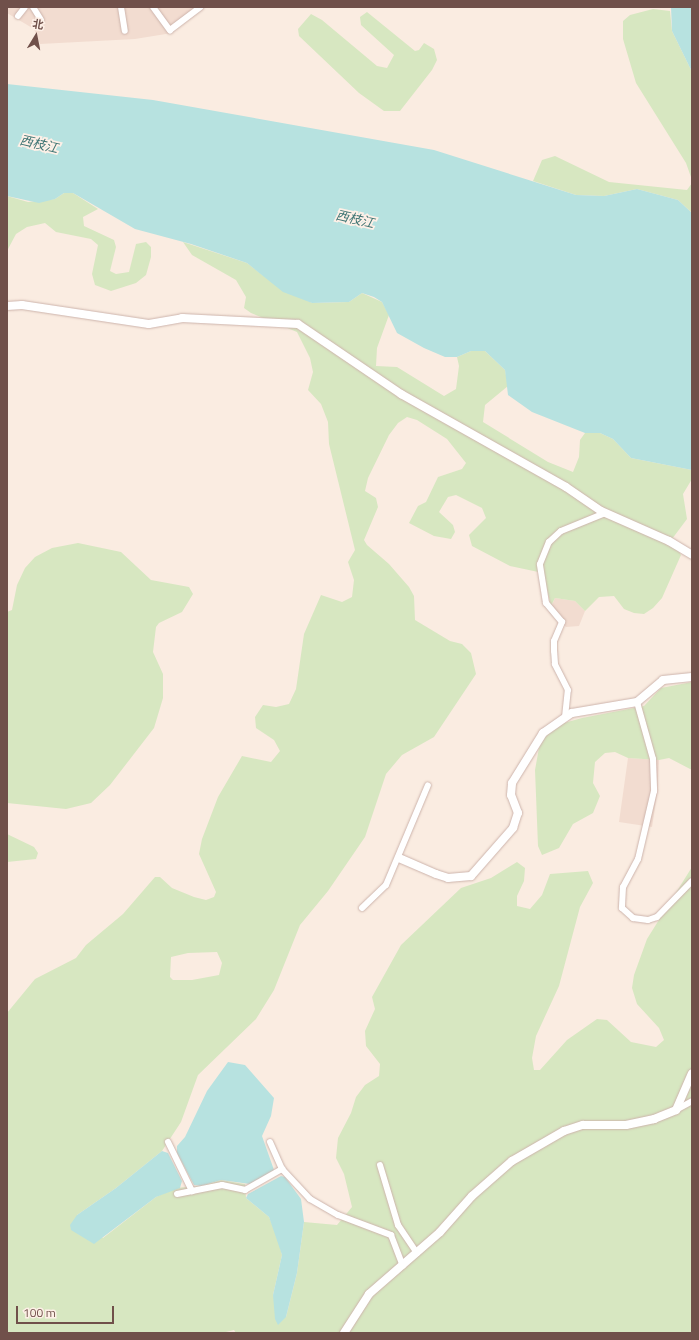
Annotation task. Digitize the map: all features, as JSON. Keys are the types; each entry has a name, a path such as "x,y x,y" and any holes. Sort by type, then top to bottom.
{"street":[{"path":"18,16 25,7"},
{"path":"32,7 42,20"},
{"path":"121,7 125,31"},
{"path":"153,7 170,30 200,7"},
{"path":"7,306 22,305 149,324 177,318 298,324 401,394 566,486 605,513 670,541 692,555"},
{"path":"565,716 568,690 555,664 554,651 554,641 562,622 546,603 540,564 549,542 561,531 605,513"},
{"path":"400,858 442,876 471,876 514,828 518,812 511,795 512,783 543,733 565,716 572,713 637,702 663,680 692,677"},
{"path":"637,702 653,759 654,791 638,859 623,887 622,908 633,918 648,920 657,917 692,881"},
{"path":"362,908 386,885 400,858 428,785"},
{"path":"676,1110 692,1073"},
{"path":"344,1333 369,1294 403,1266 440,1232 472,1196 512,1161 564,1131 583,1125 626,1125 654,1119 676,1110 692,1101"},
{"path":"168,1142 192,1191"},
{"path":"270,1142 282,1169 310,1199 326,1209 391,1235 403,1266"},
{"path":"380,1165 398,1225 417,1253"},
{"path":"177,1194 222,1185 245,1190 282,1169"}],"shaded area":[{"path":"7,7 201,7 172,33 135,39 40,44 34,29 7,13"},
{"path":"555,598 575,601 585,611 579,626 566,627 549,612"},
{"path":"628,758 659,760 657,794 652,827 619,822"}],"green space":[{"path":"653,9 670,11 672,31 692,72 692,180 686,163 636,83 623,39 623,21 630,15"},
{"path":"367,12 415,51 419,50 424,43 434,49 437,60 432,70 400,111 384,111 359,93 299,36 298,29 311,14 322,20 377,66 387,68 394,55 361,25 360,17"},
{"path":"555,156 609,182 687,190 692,183 692,213 678,200 637,189 604,196 576,195 533,181 542,160"},
{"path":"64,193 73,193 98,209 83,217 84,226 114,240 116,247 110,271 116,274 129,272 136,244 146,242 151,247 151,257 146,275 136,283 111,291 95,285 92,274 98,245 91,239 56,232 45,223 27,227 16,234 7,251 7,196 28,202 55,199"},
{"path":"183,242 247,263 265,277 312,303 349,302 362,293 382,302 389,315 377,348 376,366 397,367 444,396 456,389 459,366 457,357 471,351 485,351 505,370 508,386 485,405 483,422 548,462 573,472 579,457 580,440 585,433 600,433 613,439 631,458 692,470 692,479 683,494 687,519 672,539 681,555 662,598 653,608 644,614 634,613 624,609 614,596 599,597 585,611 575,601 555,598 551,606 543,573 510,566 472,546 469,535 486,518 482,508 456,495 448,497 439,512 453,525 455,532 451,539 434,536 409,523 418,506 426,502 438,477 462,469 466,463 447,439 417,420 407,417 398,423 389,435 368,478 365,491 376,498 378,507 364,540 367,545 389,564 409,587 414,596 415,620 450,641 462,644 471,653 476,674 434,737 402,755 386,774 365,837 328,891 300,925 274,990 256,1019 198,1075 181,1122 162,1151 116,1188 77,1215 103,1238 156,1197 175,1188 201,1186 221,1180 245,1184 246,1198 269,1217 277,1236 282,1255 273,1295 286,1317 297,1273 304,1222 337,1225 352,1207 344,1174 336,1158 338,1138 351,1113 356,1097 365,1085 379,1076 380,1064 366,1046 365,1031 375,1009 372,997 401,945 461,888 491,878 517,862 525,868 524,881 517,896 517,906 530,909 542,895 550,874 588,871 593,883 580,907 559,986 536,1036 532,1058 534,1070 540,1070 567,1040 597,1019 607,1020 631,1042 656,1047 664,1040 659,1028 637,1004 632,988 634,975 647,939 692,867 692,1333 236,1333 234,1330 222,1333 7,1333 7,1013 35,979 76,958 86,945 123,914 155,877 160,877 172,888 194,897 206,900 214,897 216,892 199,854 202,839 218,797 242,756 271,762 280,751 274,740 256,728 255,717 263,705 276,707 289,704 296,689 304,634 321,595 342,602 352,597 354,580 348,562 355,550 329,444 328,422 321,404 308,390 313,372 310,358 297,332 251,313 244,308 246,297 236,280 192,255","holes":["217,952 222,963 219,975 192,980 173,980 170,977 171,957 188,953"]},
{"path":"78,543 121,552 151,580 189,587 193,594 182,612 159,623 156,627 153,652 163,674 163,698 154,728 110,785 91,803 66,809 7,803 7,612 12,610 17,585 25,568 35,557 52,548"},
{"path":"692,682 692,770 669,758 659,760 628,758 615,752 605,753 595,762 593,783 600,796 593,813 573,824 559,848 542,855 538,846 535,770 539,748 545,736 564,723 644,706 661,688"},
{"path":"7,834 34,847 38,853 36,859 7,862"}],"water":[{"path":"671,7 692,7 692,72 672,31"},
{"name":"西枝江","path":"7,84 153,100 434,150 576,195 604,196 637,189 678,200 692,213 692,470 631,458 613,439 600,433 585,433 532,412 508,395 505,370 485,351 471,351 457,357 445,357 424,348 397,333 382,302 374,297 362,293 349,302 312,303 283,292 247,263 191,244 135,229 73,193 64,193 55,199 39,203 7,196"},
{"path":"228,1062 245,1065 274,1098 271,1116 262,1136 274,1170 250,1184 221,1180 201,1186 194,1185 177,1153 177,1146 185,1137 207,1091"},
{"path":"162,1151 168,1153 182,1181 180,1188 156,1197 94,1244 71,1230 70,1225 77,1215 116,1188"},
{"path":"281,1176 285,1177 301,1199 304,1222 297,1273 286,1317 278,1325 275,1319 273,1295 282,1255 269,1217 246,1198 248,1194"}]}
